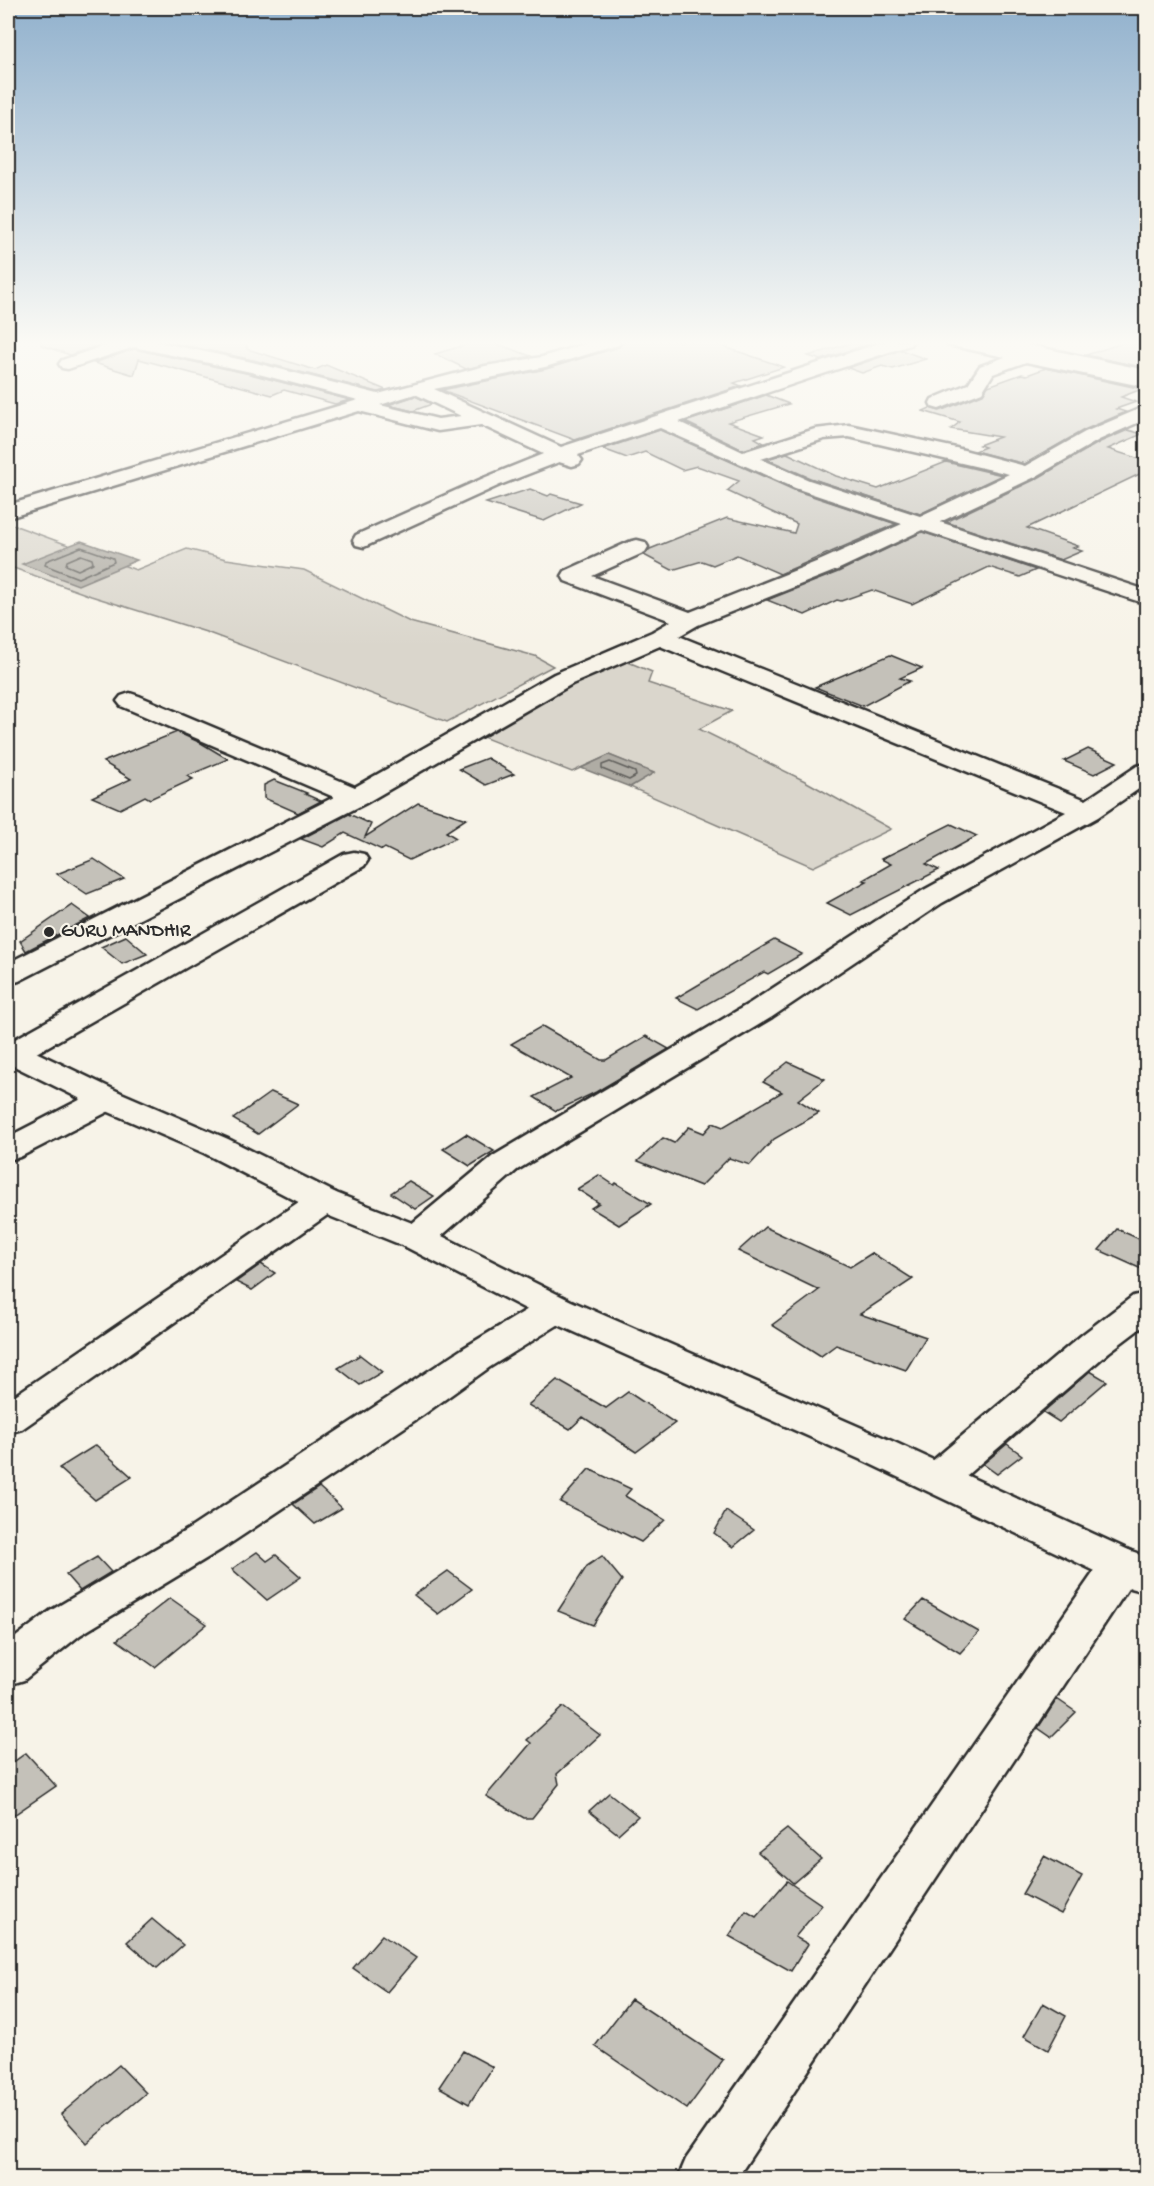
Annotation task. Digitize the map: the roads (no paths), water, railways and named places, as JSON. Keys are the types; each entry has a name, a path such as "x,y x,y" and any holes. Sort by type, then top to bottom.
{"main road":[{"path":"8,512 234,443"},
{"path":"537,443 589,468"},
{"path":"364,540 493,481 593,443"},
{"path":"708,443 802,484 917,524 1146,597"},
{"path":"742,459 791,443"},
{"path":"905,443 1028,473"},
{"path":"8,975 356,797 563,679 660,637 690,620 829,565 1028,473 1080,443"},
{"path":"637,547 573,576 690,620"},
{"path":"660,637 1088,811"},
{"path":"130,701 356,797"},
{"path":"417,1238 505,1163 760,1010 932,897 1088,811 1146,772"},
{"path":"10,1052 354,860"},
{"path":"10,1052 107,1099 216,1146 324,1201 417,1238 556,1309 722,1380 1134,1570 705,2178"},
{"path":"8,1150 107,1099"},
{"path":"8,1419 324,1201"},
{"path":"938,1478 1096,1343 1146,1305"},
{"path":"8,1667 65,1623 207,1538 410,1405 476,1358 556,1309"}],"water":[{"path":"81,541 137,560 78,585 22,564"},
{"path":"609,755 654,773 630,787 581,768"}],"place":[{"name":"GURU MANDHIR","path":"49,932"}]}
